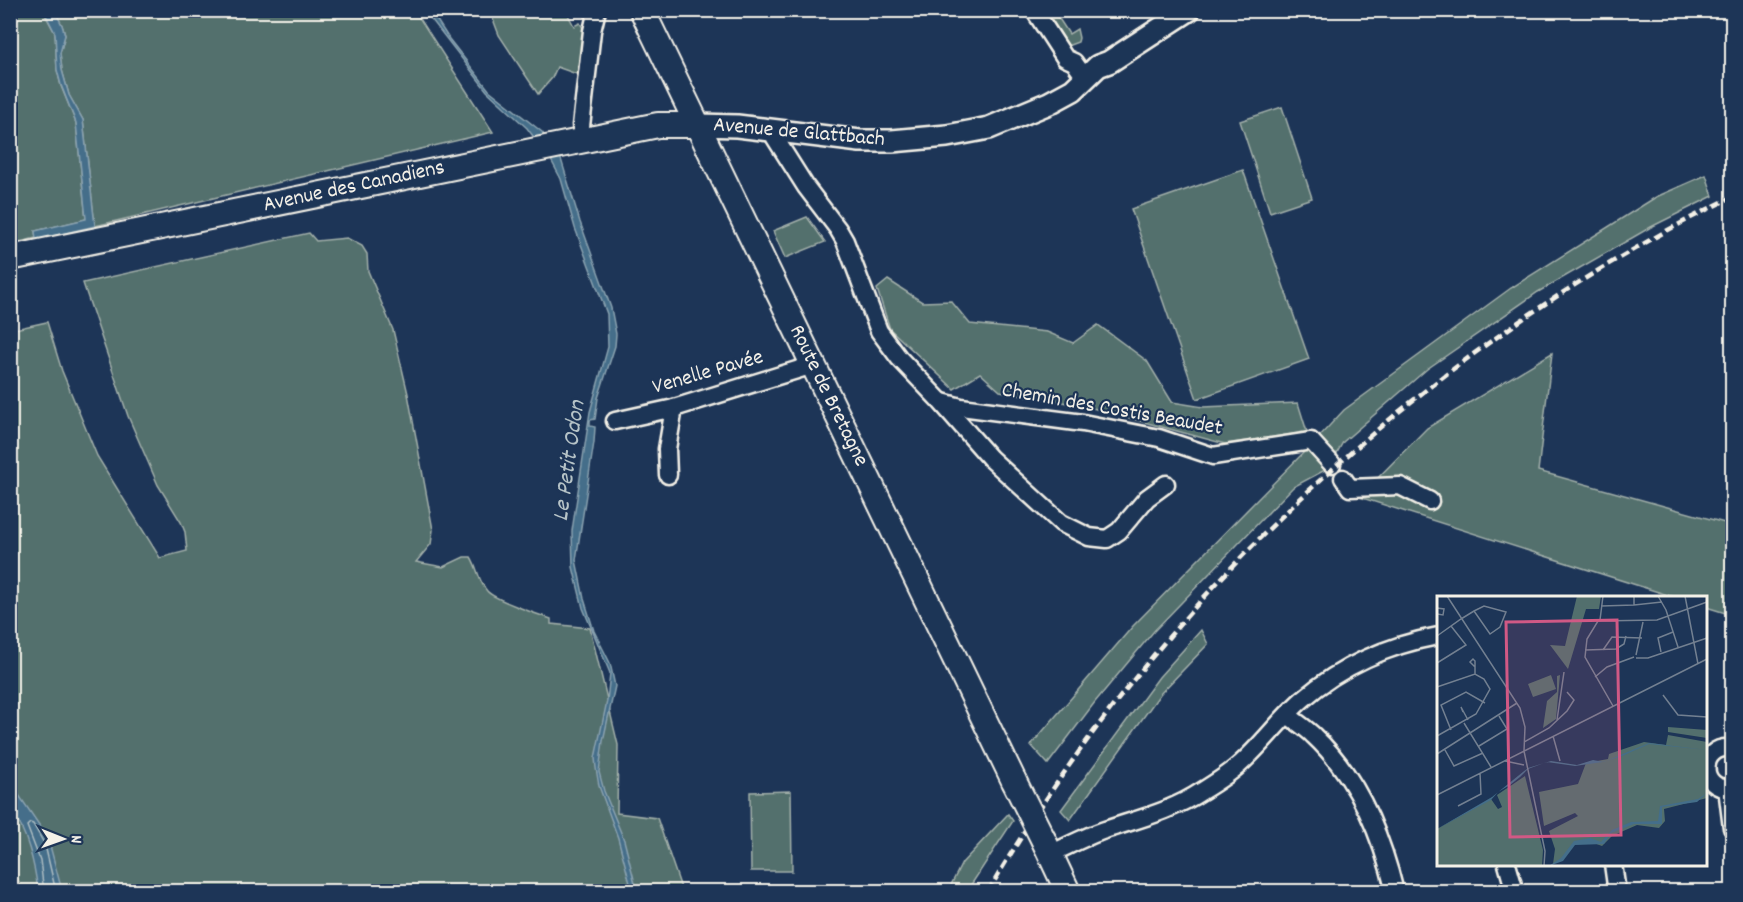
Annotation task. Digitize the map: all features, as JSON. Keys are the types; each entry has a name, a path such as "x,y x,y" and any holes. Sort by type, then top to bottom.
{"main road":[{"name":"Route de Bretagne","path":"642,10 1068,891"},
{"name":"Avenue des Canadiens","path":"10,258 658,125 698,124"}],"street":[{"path":"581,126 592,31 597,10"},
{"path":"1034,10 1065,58 1074,62 1086,79"},
{"name":"Avenue de Glattbach","path":"698,124 737,126 860,141 947,136 989,128 1069,93 1098,66 1109,62 1189,10"},
{"path":"774,131 775,138 793,168 845,241 879,331 899,358 990,458 1015,482 1061,523 1089,537 1107,539 1119,531 1147,498 1166,484"},
{"name":"Venelle Pavée","path":"615,421 674,408 813,365"},
{"name":"Chemin des Costis Beaudet","path":"941,402 961,407 1094,425 1159,438 1213,456 1311,441 1332,464"},
{"path":"668,476 667,449 674,408"},
{"path":"1343,478 1350,489 1400,486 1430,501"},
{"path":"1047,848 1170,809 1199,793 1241,764 1302,700 1329,678 1403,645 1437,636"},
{"path":"1288,715 1314,736 1330,753 1359,794 1381,839 1395,891"},
{"path":"1732,748 1723,748 1708,753 1707,762 1708,777 1714,784 1730,788 1732,828"},
{"path":"1509,866 1515,891"},
{"path":"1612,866 1617,891"}],"green space":[{"path":"10,11 43,11 55,33 57,70 76,123 86,219 35,231 36,238 11,244"},
{"path":"55,11 415,11 493,132 95,226 83,120 69,95 62,70 60,53 65,35"},
{"path":"490,11 566,11 574,26 580,23 585,32 582,40 584,52 582,76 557,67 552,78 538,94 499,35"},
{"path":"1040,11 1054,11 1069,34 1077,29 1078,42 1067,46"},
{"path":"1282,107 1312,198 1270,212 1240,121"},
{"path":"1243,170 1309,359 1197,399 1131,209"},
{"path":"1706,175 1713,196 1651,227 1538,292 1427,369 1343,442 1337,453 1338,458 1330,458 1317,439 1344,410 1511,288 1656,197"},
{"path":"807,217 825,242 785,258 773,231"},
{"path":"309,233 316,241 347,238 362,246 367,254 368,271 393,330 408,394 433,530 431,544 416,562 443,567 464,557 471,557 482,583 491,594 551,619 551,624 590,628 618,745 617,813 657,818 682,891 22,891 10,857 10,330 47,322 62,371 97,456 160,558 187,551 185,532 181,522 158,485 128,416 83,283"},
{"path":"888,280 922,302 951,301 970,324 1047,332 1073,343 1098,325 1147,361 1172,402 1203,407 1298,403 1307,432 1225,444 1085,406 1000,391 980,373 954,389 890,329 877,289"},
{"path":"1552,353 1538,471 1732,525 1732,615 1707,607 1707,596 1671,596 1359,497 1427,428"},
{"path":"1307,449 1325,470 1293,487 1154,631 1095,702 1048,764 1031,745 1133,626"},
{"path":"1201,630 1208,644 1160,694 1070,820 1061,810 1159,677"},
{"path":"791,791 792,871 751,871 750,792"},
{"path":"1008,814 1013,821 967,891 948,891 962,863"}],"water":[{"path":"44,11 55,11 65,35 60,53 62,70 69,95 83,120 95,226 36,240 35,231 86,219 76,123 57,70 55,33"},
{"path":"425,11 431,11 449,39 489,90 542,132 561,159 580,222 611,308 616,334 615,346 598,398 595,419 590,420 590,426 595,427 594,442 576,560 584,599 594,631 610,663 615,686 599,772 604,791 624,840 637,891 632,891 618,838 599,786 595,758 607,701 610,673 583,608 573,567 572,531 590,412 608,347 607,314 575,228 561,179 551,160 527,128 487,91"},
{"path":"10,782 48,838 62,891 38,891 26,838 11,811"}],"railway":[{"path":"988,892 1057,784 1133,680 1218,582 1309,490 1407,405 1511,327 1619,258 1732,197"}],"water label":[{"name":"Le Petit Odon","path":"570,461"}]}
